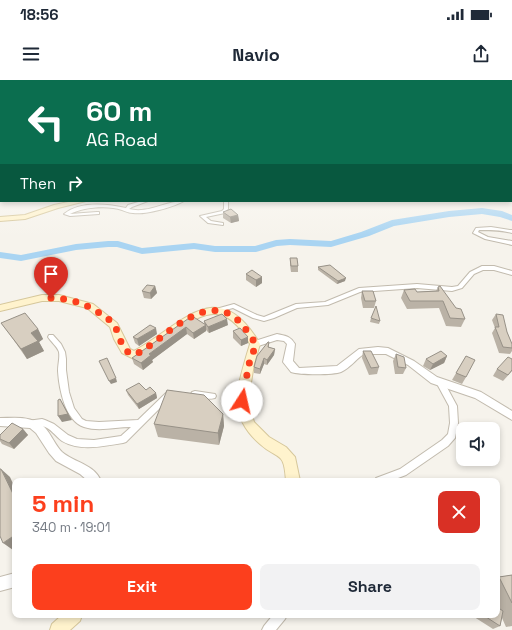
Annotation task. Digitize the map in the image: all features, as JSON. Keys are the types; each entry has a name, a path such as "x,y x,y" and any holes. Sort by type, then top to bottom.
{"main road":[{"path":"0,219 25,217 66,204 77,202"},
{"path":"0,308 42,298 59,298 90,306 114,325 119,339 126,351 134,355 145,350 174,327 204,312 218,310 235,317 256,344 249,364 242,401 249,425 265,441 282,451 291,461 293,478"},
{"path":"58,630 71,618"}],"street":[{"path":"126,209 144,202"},
{"path":"97,213 66,214 75,210 99,206 144,212 180,202"},
{"path":"221,224 210,222 202,216 223,212 226,209 226,202"},
{"path":"512,232 498,229 478,229 475,233 487,238 512,243"},
{"path":"218,310 234,306 255,317 264,319 272,318 296,306 326,304 359,290 417,286 452,289 460,287 472,273 482,268 494,268 512,273"},
{"path":"51,337 62,352 64,387 72,411 83,424 140,424"},
{"path":"256,344 277,337 287,339 291,344 288,362 294,370 299,371 339,369 362,351 378,350 388,352 411,363 428,376 440,382 478,395 512,416"},
{"path":"387,478 403,472 445,443 452,435 454,423 452,406 440,382"},
{"path":"0,422 42,422 51,426 65,438 76,444 94,444 123,439 172,392 212,396"},
{"path":"28,423 37,427 58,456 92,475 94,478"},
{"path":"0,584 12,581"},
{"path":"268,630 278,618"}],"building":[{"path":"231,209 238,215 230,217 223,212"},
{"path":"290,258 297,258 298,266 291,266"},
{"path":"330,265 346,278 338,281 318,267"},
{"path":"252,270 262,277 256,280 246,274"},
{"path":"147,285 155,286 150,293 142,291"},
{"path":"440,286 456,308 461,309 465,319 450,318 443,301 410,301 404,290 415,289 417,292 439,291 438,287"},
{"path":"362,291 373,291 376,301 365,301"},
{"path":"376,306 380,321 371,318"},
{"path":"25,313 38,329 31,333 38,341 21,349 1,323"},
{"path":"222,314 227,319 208,327 204,321"},
{"path":"496,314 503,315 512,348 503,347 495,327 499,327"},
{"path":"192,316 206,325 193,333 186,327 149,354 151,355 141,363 132,358"},
{"path":"150,325 156,328 137,339 133,337"},
{"path":"240,328 248,337 241,340 233,331"},
{"path":"268,342 268,347 275,349 267,360 264,358 260,369 254,367 257,356"},
{"path":"363,351 371,351 379,367 371,368"},
{"path":"441,351 447,356 433,364 426,359"},
{"path":"396,354 404,357 406,368 398,367"},
{"path":"466,356 475,360 466,377 456,373"},
{"path":"508,357 512,359 512,370 508,375 497,369"},
{"path":"107,358 116,378 109,381 99,361"},
{"path":"139,383 146,390 150,387 156,393 137,404 126,390"},
{"path":"167,390 204,395 223,414 218,433 154,424"},
{"path":"60,399 68,414 58,416 58,400"},
{"path":"12,423 23,429 9,443 0,439 0,435"},
{"path":"1,469 12,492 12,537 3,543 0,536"},
{"path":"512,575 512,603 500,579 500,577"},
{"path":"500,609 503,611 500,626 488,618 500,618"}],"waterway":[{"path":"0,255 21,258 76,247 108,244 118,244 142,251 194,246 215,249 256,249 276,243 290,242 331,244 365,234 392,223 449,214 482,211 502,214 512,218"}],"route":[{"path":"51,298 74,301 90,306 114,325 119,339 126,351 134,355 145,350 174,327 204,312 218,310 235,317 256,344 249,364 242,401"}]}
